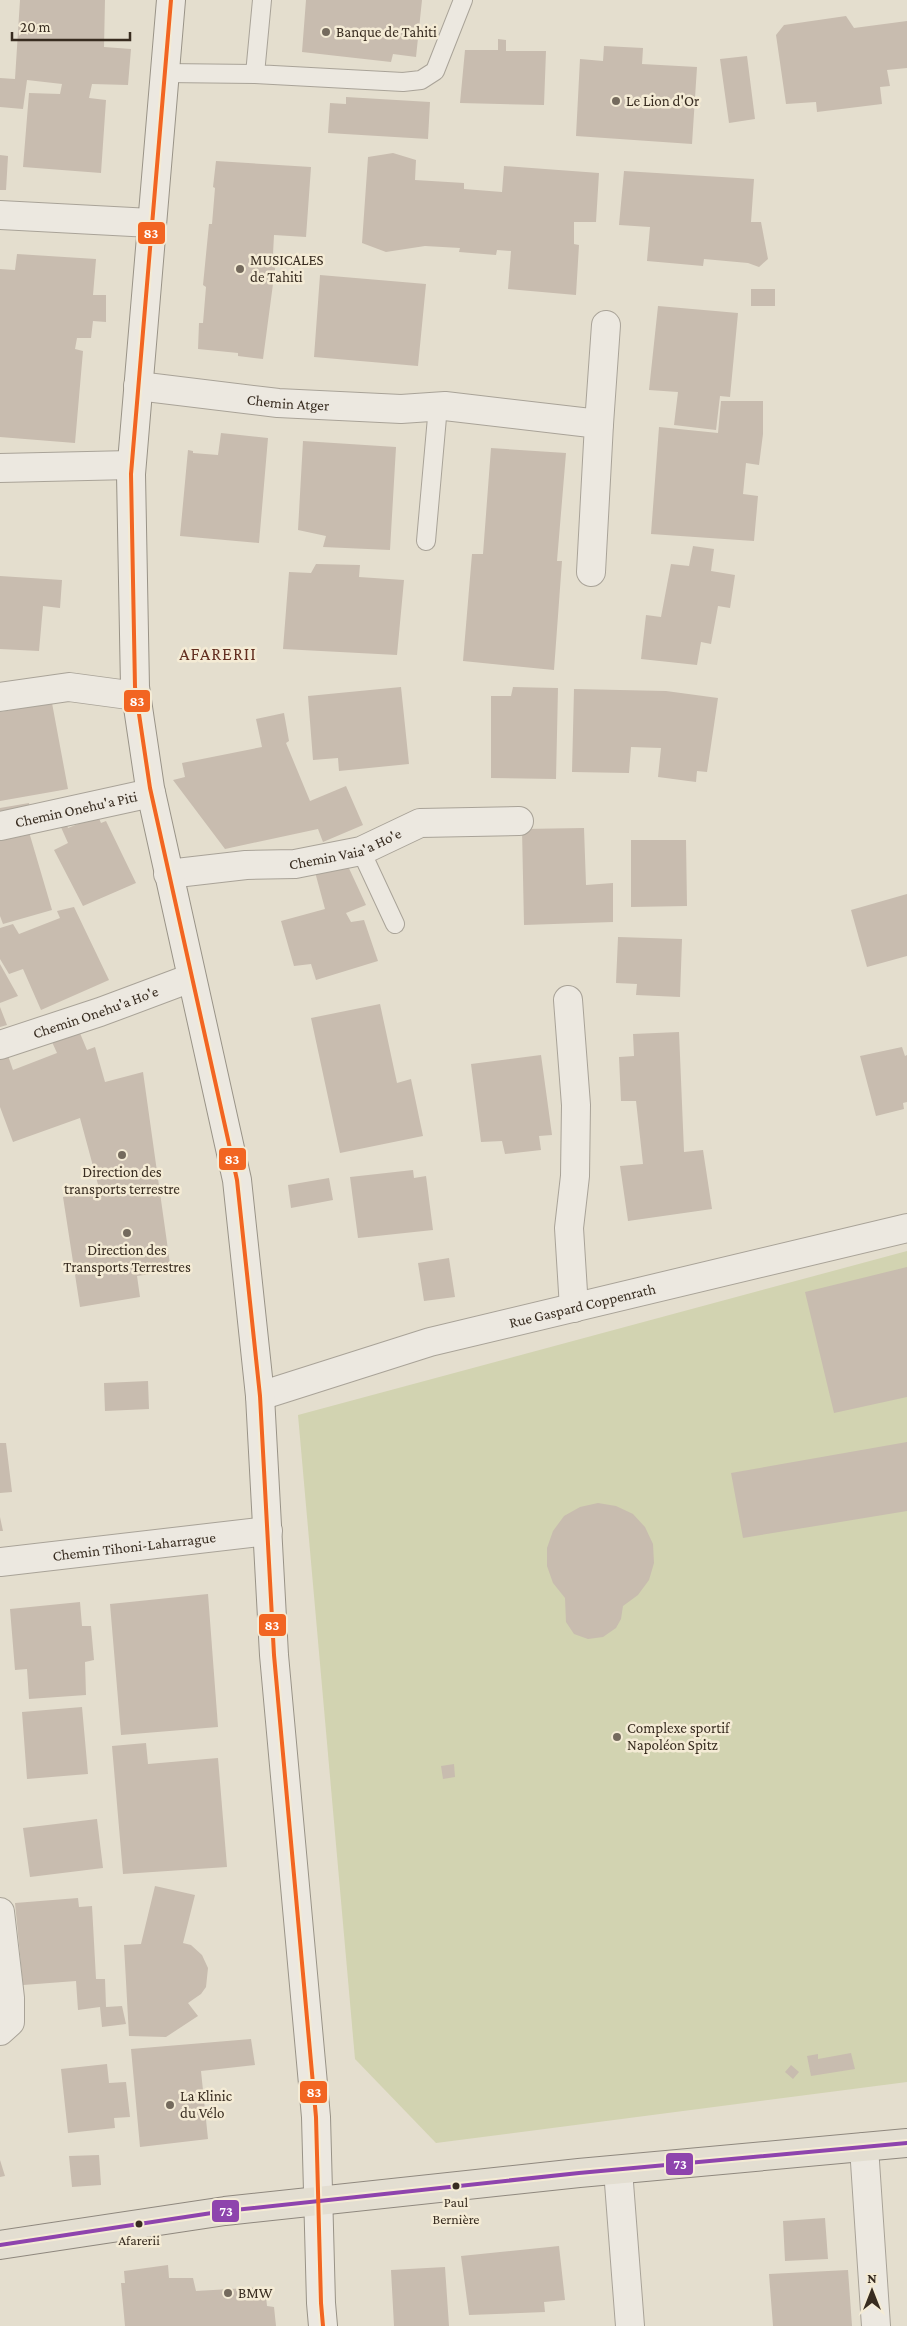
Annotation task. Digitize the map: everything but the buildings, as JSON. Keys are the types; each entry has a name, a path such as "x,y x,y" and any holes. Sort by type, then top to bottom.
{"main road":[{"path":"0,2245 225,2210 907,2143"}],"street":[{"path":"171,0 132,465 136,696 168,874 237,1180 260,1396 274,1655 316,2117 323,2326"},
{"path":"0,215 152,223"},
{"path":"591,572 606,325"},
{"name":"Chemin Atger","path":"138,386 278,403 401,408 438,406 599,424"},
{"path":"0,468 132,465"},
{"path":"0,697 69,687 136,696"},
{"name":"Chemin Onehu'a Piti","path":"0,826 152,793"},
{"name":"Chemin Vaia'a Ho'e","path":"168,874 246,865 295,864 361,851 420,823 520,821"},
{"name":"Chemin Onehu'a Ho'e","path":"0,1045 100,1012 191,978"},
{"path":"568,1000 576,1105 575,1176 569,1228 574,1308"},
{"name":"Rue Gaspard Coppenrath","path":"260,1396 430,1342 907,1228"},
{"name":"Chemin Tihoni-Laharrague","path":"0,1562 268,1531"},
{"path":"0,1912 10,1998 10,2022 0,2031"},
{"path":"864,2147 876,2326"},
{"path":"618,2170 630,2326"}],"lane":[{"path":"255,74 262,0"},
{"path":"165,73 255,74 403,82 421,80 434,70 463,0"},
{"path":"426,541 438,406"},
{"path":"361,851 394,924"}],"green space":[{"name":"Complexe sportif Napoléon Spitz","path":"907,1251 907,2082 436,2143 355,2059 298,1415"}],"transit line":[{"name":"83","path":"171,0 131,474 135,687 150,788 237,1180 260,1396 274,1655 316,2117 323,2326"},
{"name":"73","path":"0,2245 225,2211 579,2173 907,2143"}],"place":[{"name":"Banque de Tahiti","path":"326,32"},
{"name":"Le Lion d'Or","path":"616,101"},
{"name":"MUSICALES de Tahiti","path":"240,269"},
{"name":"Direction des transports terrestre","path":"122,1155"},
{"name":"Direction des Transports Terrestres","path":"127,1233"},
{"name":"Complexe sportif Napoléon Spitz","path":"617,1737"},
{"name":"La Klinic du Vélo","path":"170,2105"},
{"name":"Paul Bernière","path":"456,2186"},
{"name":"Afarerii","path":"139,2224"},
{"name":"BMW","path":"228,2293"}],"district":[{"name":"AFARERII","path":"218,654"}]}
